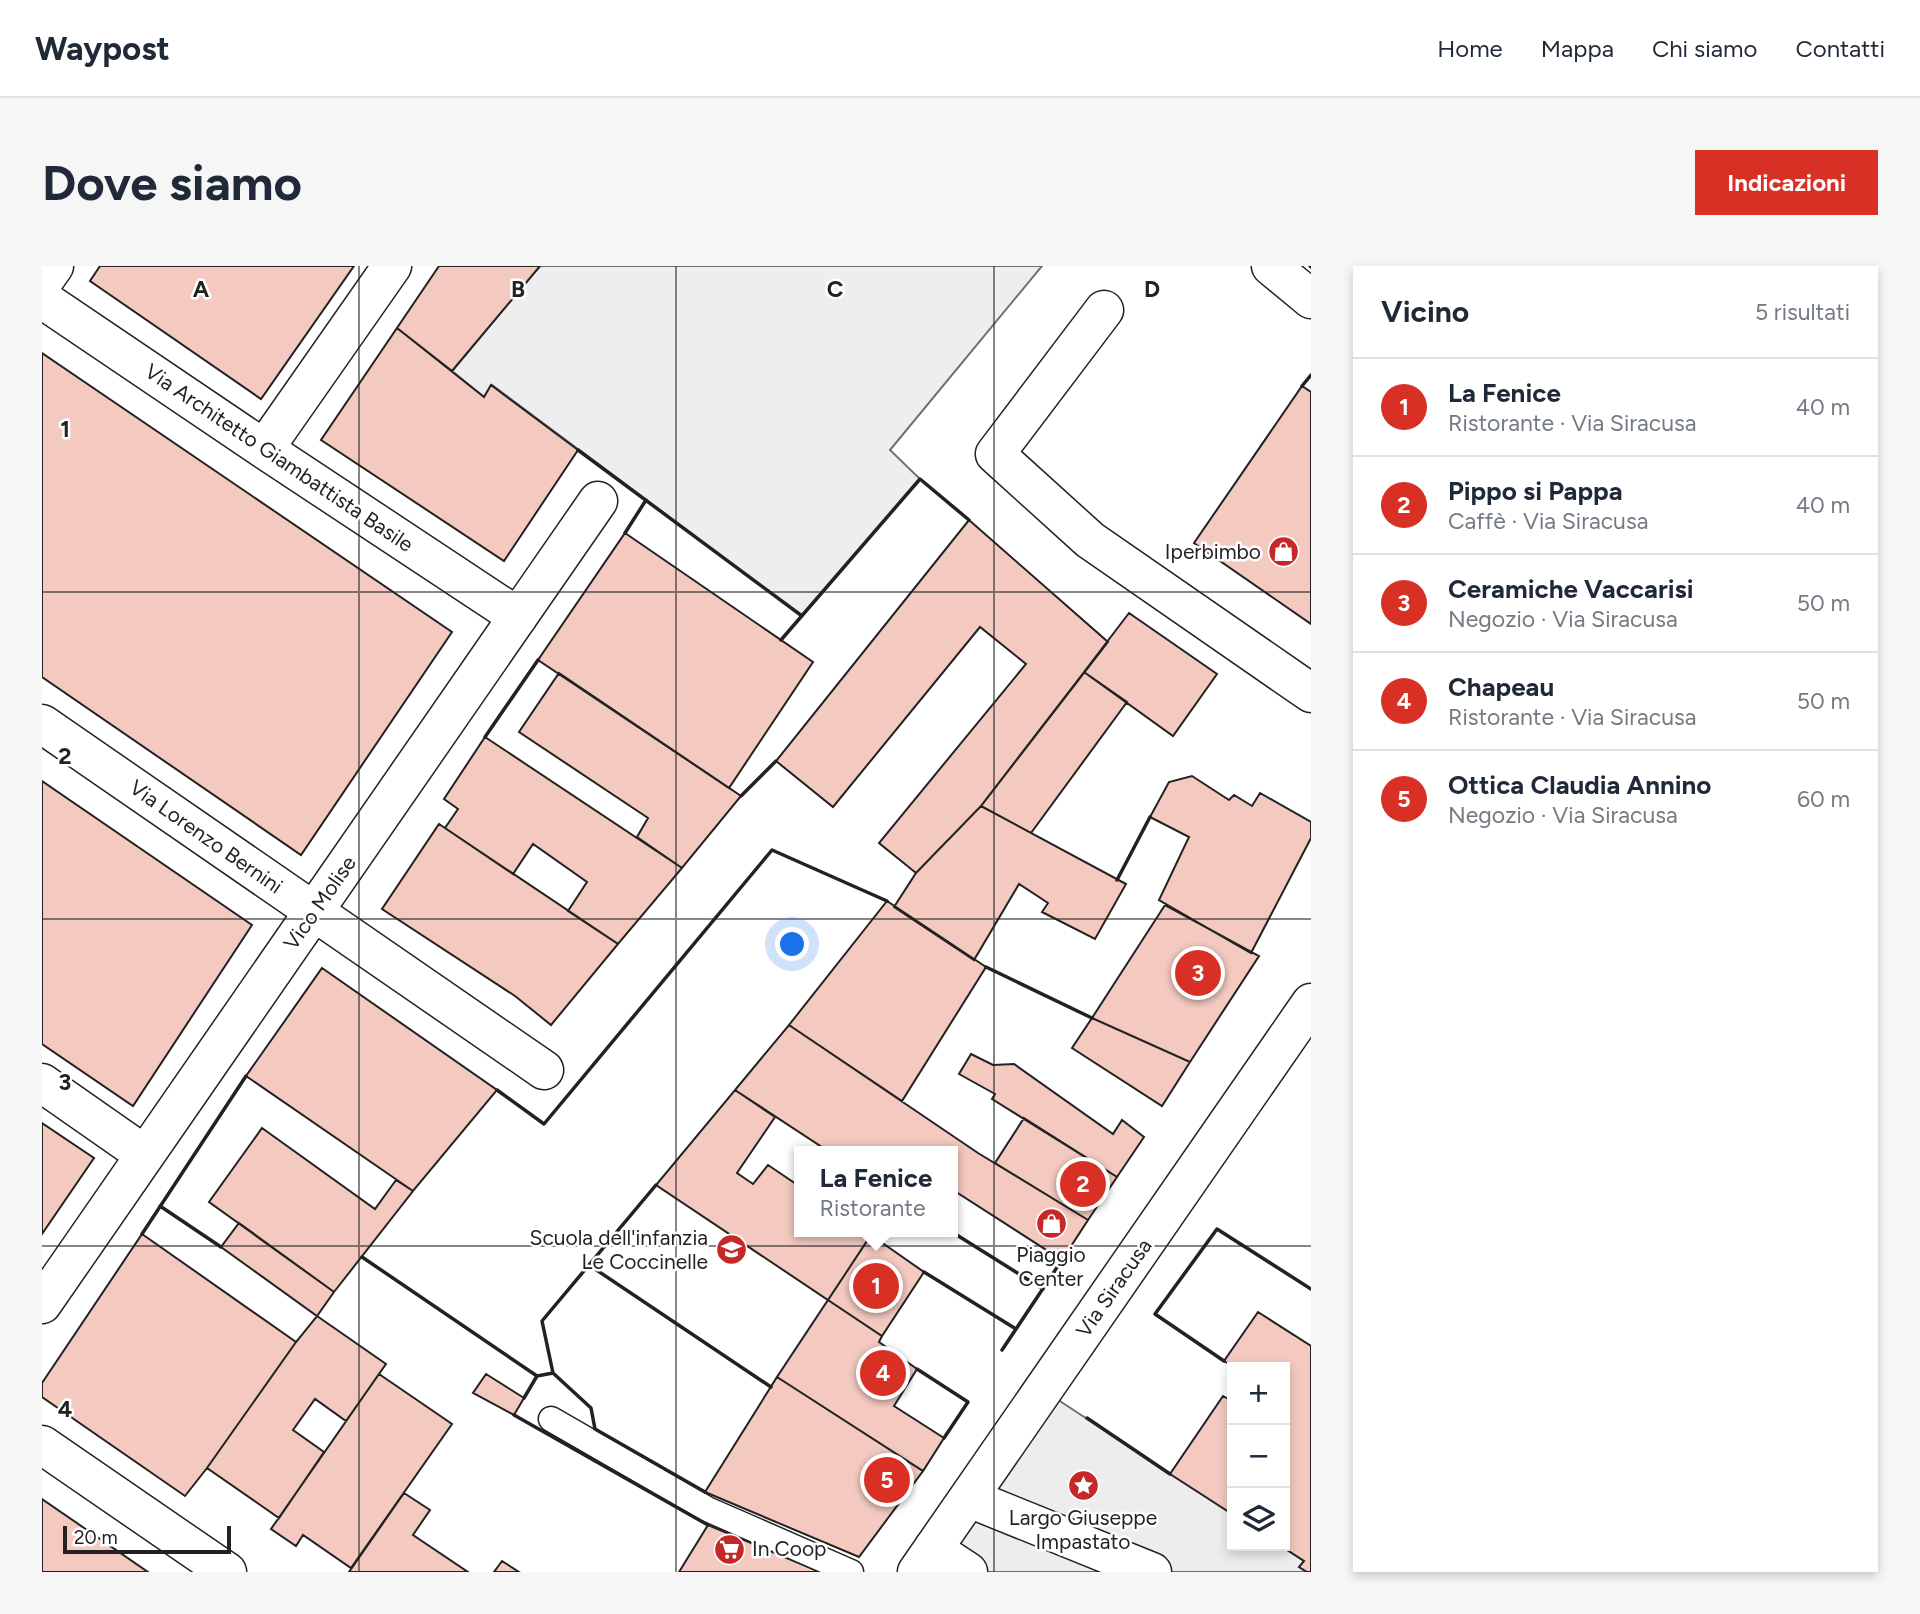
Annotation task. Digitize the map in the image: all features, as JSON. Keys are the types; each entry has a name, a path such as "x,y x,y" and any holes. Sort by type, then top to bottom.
{"street":[{"path":"42,283 54,266"},
{"path":"264,449 392,266"},
{"path":"1271,266 1311,299"},
{"name":"Via Architetto Giambattista Basile","path":"42,299 517,617"},
{"path":"1104,310 995,454 1090,540 1311,693"},
{"name":"Vico Molise","path":"42,1304 598,501"},
{"name":"Via Lorenzo Bernini","path":"42,724 544,1070"},
{"name":"Via Siracusa","path":"925,1560 1311,1003"},
{"path":"42,1083 145,1155"},
{"path":"42,1445 227,1572"},
{"path":"969,1498 1152,1572"},
{"path":"925,1560 968,1572"}],"lane":[{"path":"551,1419 707,1509 852,1572"}],"shaded area":[{"path":"540,266 1042,266 890,450 920,479 802,616 492,385 484,397 452,371"},
{"name":"Largo Giuseppe Impastato","path":"1043,1390 1227,1511 1227,1551 1289,1551 1304,1561 1300,1567 1307,1572 968,1572 933,1549"}],"building":[{"path":"100,266 354,266 261,399 90,281"},
{"path":"439,266 540,266 452,371 397,328"},
{"path":"397,328 484,397 491,385 578,450 504,561 321,440"},
{"path":"42,353 452,632 301,855 42,677"},
{"path":"1302,386 1311,392 1311,624 1194,543"},
{"path":"969,520 1108,642 981,806 916,873 879,843 1026,664 980,627 833,807 776,761"},
{"path":"625,533 813,662 729,788 538,660"},
{"path":"1129,613 1217,674 1173,736 1084,672"},
{"path":"1084,672 1127,702 1031,833 981,806"},
{"path":"559,673 741,796 682,868 637,837 648,818 519,732"},
{"path":"485,737 682,868 618,944 568,911 587,882 533,844 513,874 445,828 458,809 444,799"},
{"path":"1192,776 1229,800 1234,795 1252,806 1260,793 1311,822 1311,838 1251,953 1159,900 1189,837 1150,817 1169,782"},
{"path":"42,781 252,925 133,1106 42,1044"},
{"path":"981,806 1126,884 1095,939 1042,912 1048,903 1019,884 974,960 894,907 916,873"},
{"path":"439,824 618,944 551,1025 515,996 382,909"},
{"path":"887,901 986,967 902,1101 789,1025"},
{"path":"1165,905 1259,956 1190,1062 1092,1018"},
{"path":"322,968 497,1090 413,1191 246,1076"},
{"path":"1092,1018 1190,1062 1162,1106 1072,1048"},
{"path":"789,1025 978,1153 1088,1220 1062,1260 958,1193 958,1146 820,1146 735,1090"},
{"path":"971,1054 993,1065 1014,1064 1113,1134 1122,1120 1144,1137 1117,1177 992,1099 995,1094 959,1074"},
{"path":"735,1090 775,1117 737,1173 753,1184 768,1165 794,1183 794,1237 870,1237 828,1300 656,1185"},
{"path":"1024,1118 1117,1177 1088,1220 995,1163"},
{"path":"42,1123 94,1158 42,1234"},
{"path":"262,1128 375,1209 396,1180 413,1191 334,1292 209,1202"},
{"path":"239,1223 334,1292 317,1316 221,1247"},
{"path":"142,1234 296,1342 185,1496 42,1397 42,1383"},
{"path":"870,1237 874,1237 924,1272 882,1336 828,1300"},
{"path":"828,1300 882,1336 879,1342 917,1369 894,1406 944,1438 923,1471 777,1377"},
{"path":"1258,1312 1311,1346 1311,1572 1299,1567 1304,1561 1289,1551 1290,1362 1224,1361"},
{"path":"317,1316 386,1364 346,1421 315,1399 293,1430 324,1452 279,1518 207,1468"},
{"path":"379,1374 452,1424 351,1568 303,1535 296,1546 271,1529"},
{"path":"486,1374 524,1398 514,1415 473,1393"},
{"path":"777,1377 923,1471 859,1557 705,1492"},
{"path":"1223,1396 1227,1398 1227,1511 1170,1474"},
{"path":"404,1493 430,1510 413,1535 468,1572 349,1572"},
{"path":"42,1499 148,1572 42,1572"},
{"name":"In Coop","path":"708,1525 820,1572 679,1572"},
{"path":"502,1561 519,1572 494,1572"}],"wall":[{"path":"1302,386 1311,375"},
{"path":"578,450 802,616"},
{"path":"781,640 920,479 969,520"},
{"path":"625,533 646,500"},
{"path":"485,737 538,660"},
{"path":"741,796 776,761"},
{"path":"1117,880 1150,817"},
{"path":"497,1090 544,1124 772,850 887,901"},
{"path":"986,967 1092,1018"},
{"path":"142,1234 246,1076"},
{"path":"553,1373 542,1321 656,1185"},
{"path":"160,1206 221,1247"},
{"path":"1224,1361 1155,1314 1217,1229 1311,1289"},
{"path":"958,1236 1043,1289"},
{"path":"362,1257 537,1376"},
{"path":"1002,1350 1062,1260"},
{"path":"589,1265 771,1387"},
{"path":"924,1272 1016,1329"},
{"path":"917,1369 968,1402 944,1438"},
{"path":"524,1398 537,1376 553,1373 591,1408 595,1429 705,1492"},
{"path":"514,1415 708,1525"},
{"path":"1087,1418 1170,1474"}],"place":[{"name":"Iperbimbo","path":"1284,552"},
{"name":"Ceramiche Vaccarisi","path":"1198,973"},
{"name":"Pippo si Pappa","path":"1083,1184"},
{"name":"Piaggio Center","path":"1051,1223"},
{"name":"Scuola dell'infanzia Le Coccinelle","path":"731,1250"},
{"name":"La Fenice","path":"876,1286"},
{"name":"Chapeau","path":"883,1373"},
{"name":"Ottica Claudia Annino","path":"887,1480"},
{"name":"Largo Giuseppe Impastato","path":"1083,1486"},
{"name":"In Coop","path":"729,1549"}]}
